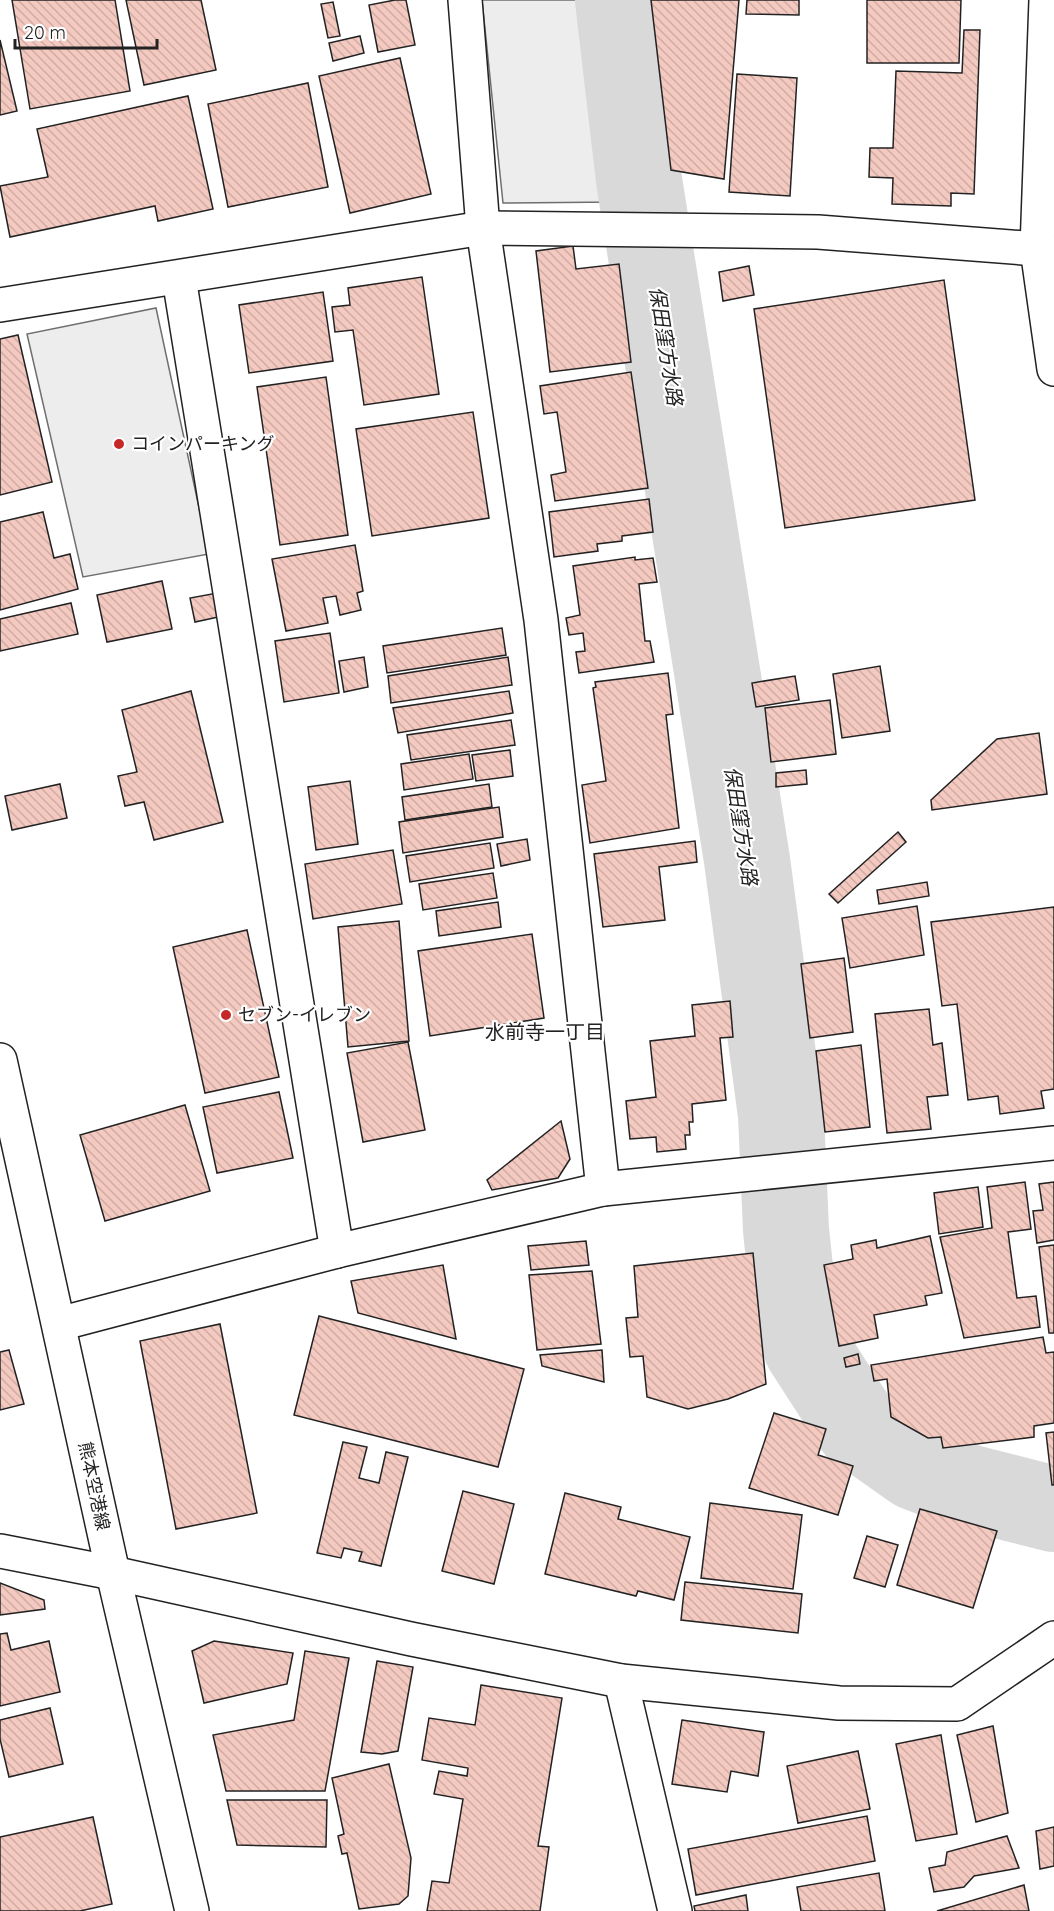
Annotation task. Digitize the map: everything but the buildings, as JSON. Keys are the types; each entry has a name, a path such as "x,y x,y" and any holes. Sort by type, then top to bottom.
{"street":[{"path":"465,0 483,228 542,620 603,1189"},
{"path":"1046,0 1046,252 1054,369"},
{"path":"0,305 483,228 818,232 1046,252"},
{"path":"179,278 337,1251"},
{"name":"熊本空港線","path":"0,1060 113,1573 192,1911"},
{"path":"59,1324 337,1251 603,1189 1054,1143"},
{"path":"0,1551 113,1573 411,1640 621,1681 839,1703 957,1704 1054,1638"},
{"path":"621,1681 675,1911"}],"shaded area":[{"path":"482,0 592,0 617,202 503,203"},
{"name":"コインパーキング","path":"156,308 209,554 83,577 27,334"}],"waterway":[{"name":"保田窪方水路","path":"618,0 639,180 747,860 781,1115 786,1230 791,1277 806,1347 857,1426 915,1467 967,1487 1054,1509"}],"place":[{"name":"コインパーキング","path":"119,444"},
{"name":"セブン-イレブン","path":"226,1015"}],"district":[{"name":"水前寺一丁目","path":"545,1032"}]}
